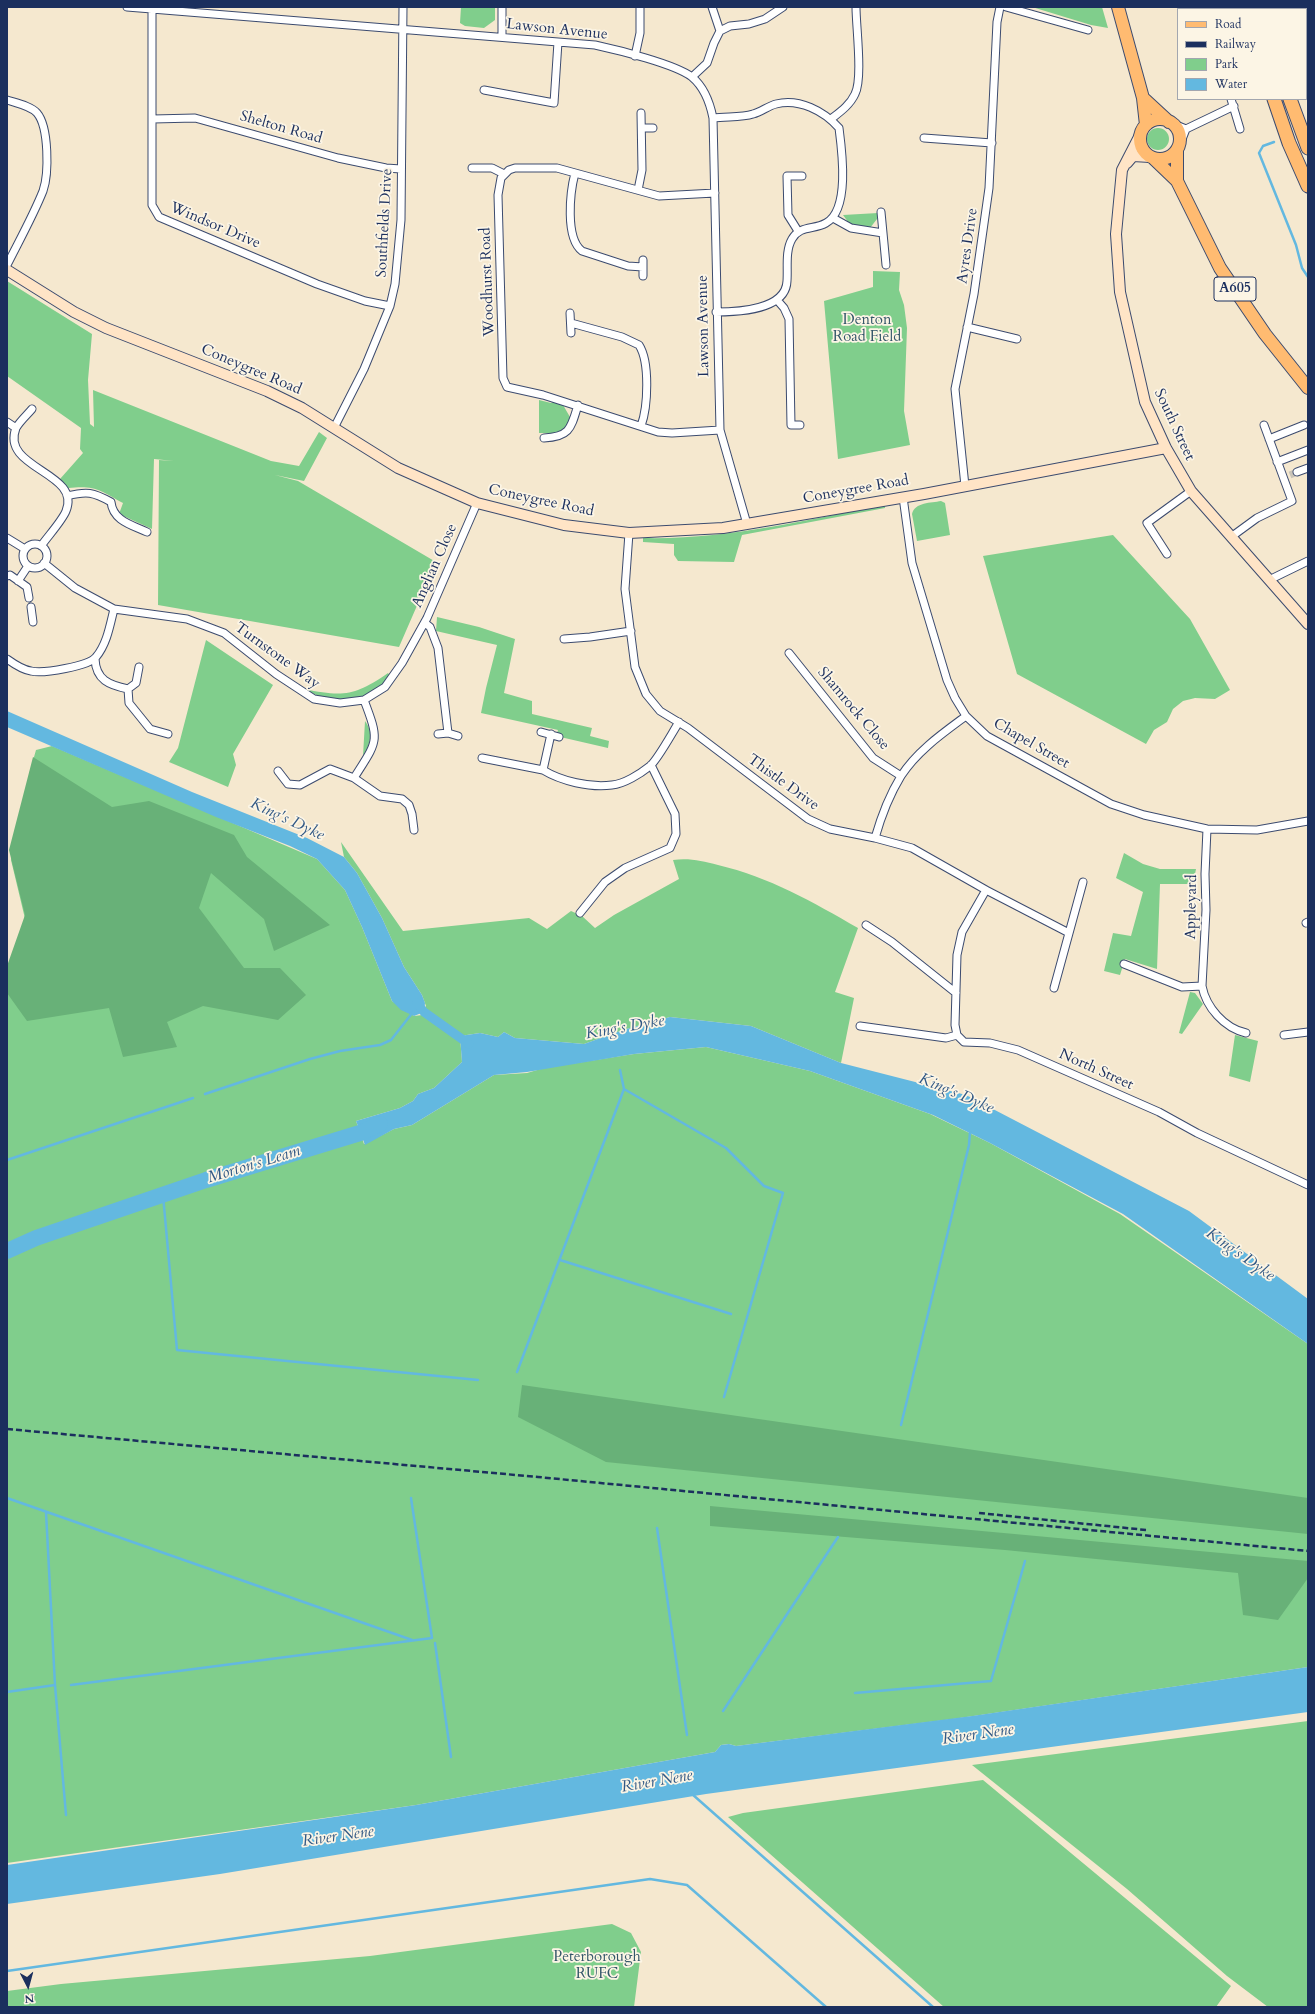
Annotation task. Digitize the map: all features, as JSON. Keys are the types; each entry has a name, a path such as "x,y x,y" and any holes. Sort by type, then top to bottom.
{"highway":[{"path":"1265,100 1270,114 1289,143"},
{"path":"1274,100 1289,143 1308,186"},
{"path":"1290,100 1308,148"}],"main road":[{"name":"A605","path":"1118,7 1143,98 1142,148 1177,181 1220,268 1265,334 1308,388"},
{"name":"A605","path":"1143,98 1170,122 1179,133 1177,181"},
{"path":"1143,130 1157,120 1170,122"},
{"path":"1152,158 1166,158 1178,148"}],"street":[{"name":"Lawson Avenue","path":"127,7 595,45 635,56 677,70 692,77 703,90 710,104 713,118 716,312 720,430 747,524"},
{"name":"Southfields Drive","path":"334,428 364,369 390,306 399,257 402,168 403,7"},
{"path":"502,7 502,37"},
{"path":"635,56 640,33 640,7"},
{"path":"712,7 720,31"},
{"path":"692,77 707,63 720,31 730,26 749,24 765,19 783,7"},
{"path":"831,119 850,102 856,94 859,81 856,7"},
{"name":"Ayres Drive","path":"964,486 954,396 981,252 989,188 997,22 1000,7"},
{"path":"1006,7 1088,30"},
{"name":"Windsor Drive","path":"152,10 152,205 159,216 317,284 365,301 390,306"},
{"path":"484,90 554,103 558,42"},
{"path":"7,100 37,113 43,122 46,137 46,163 43,189 7,265"},
{"path":"713,118 749,115 776,104 790,102 806,106 823,113 831,119 838,128 839,132 843,194 840,206 833,218 826,223 798,231 792,239 788,249 787,284 784,292 777,300 748,310 716,312"},
{"path":"1178,148 1186,129 1233,102 1240,129"},
{"path":"638,190 642,170 641,113"},
{"name":"Shelton Road","path":"153,119 195,118 338,158 386,168 402,168"},
{"path":"1170,122 1186,129"},
{"path":"642,128 653,128"},
{"name":"South Street","path":"1143,130 1122,170 1116,234 1120,292 1145,402 1166,448 1191,491 1308,624"},
{"path":"924,138 992,143"},
{"path":"1122,170 1133,156 1152,158"},
{"path":"472,168 492,168 504,174 515,168 557,168 659,196 715,193"},
{"path":"575,173 571,188 571,228 572,238 576,246 582,251 628,266 643,264 643,276"},
{"name":"Woodhurst Road","path":"504,174 501,178 498,195 503,378 507,387 543,395 658,432 672,433 720,430"},
{"path":"798,231 788,215 787,176 802,176"},
{"path":"881,212 886,265"},
{"path":"833,218 851,228 883,233"},
{"name":"Coneygree Road","path":"7,270 94,323 267,391 302,408 398,468 477,503 564,525 629,533 699,530 747,524 964,486 1166,448"},
{"path":"777,300 784,308 789,319 791,425 800,425"},
{"path":"570,314 571,333"},
{"path":"570,323 622,337 640,344 644,356 646,379 645,415 641,426"},
{"path":"967,327 1017,339"},
{"path":"544,438 555,438 567,432 572,425 578,406"},
{"path":"32,409 16,428 14,448 20,457 62,486 67,496 67,510 41,546"},
{"path":"7,422 16,428"},
{"path":"1231,537 1257,518 1292,501 1290,475 1277,462 1264,425"},
{"path":"1269,439 1304,425"},
{"path":"1277,462 1308,450"},
{"path":"1290,475 1308,468"},
{"path":"1167,554 1147,523 1191,491"},
{"path":"67,496 82,492 94,493 111,502 112,510 119,519 147,532"},
{"name":"Chapel Street","path":"903,497 912,563 947,680 955,698 966,716 987,736 1111,804 1144,815 1207,829 1257,830 1308,821"},
{"name":"Anglian Close","path":"448,733 438,648 430,627 424,623 477,503"},
{"name":"Thistle Drive","path":"629,533 625,589 635,667 646,694 660,711 679,722 808,819 830,829 912,848 986,890 1069,933"},
{"path":"7,538 25,549"},
{"path":"28,566 23,558 25,549 32,544 41,546"},
{"path":"28,566 37,567 44,563 46,556 41,546"},
{"path":"1269,580 1308,561"},
{"name":"Turnstone Way","path":"44,563 75,588 114,609 187,620 224,633 276,674 314,699 340,703 364,700 385,687 402,663 424,623"},
{"path":"18,581 28,566"},
{"path":"7,576 10,575 27,587 29,598"},
{"path":"31,607 33,622"},
{"path":"7,659 32,672 44,672 82,664 95,659 102,649 114,609"},
{"path":"564,638 590,637 631,631"},
{"name":"Shamrock Close","path":"789,653 873,758 902,776"},
{"path":"95,659 95,670 105,682 128,689"},
{"path":"128,689 136,683 138,667"},
{"path":"128,689 129,703 150,729 168,734"},
{"path":"354,778 375,741 375,731 364,700"},
{"path":"874,838 879,822 902,776 931,743 966,716"},
{"path":"482,758 543,770 554,776 588,784 612,785 629,778 651,765 679,722"},
{"path":"541,732 559,736"},
{"path":"438,734 448,733 458,736"},
{"path":"543,770 551,734"},
{"path":"580,913 605,882 625,868 670,848 676,834 675,814 651,765"},
{"path":"278,771 288,784 300,785 330,768 354,778 380,796 402,800 409,805 414,830"},
{"name":"Appleyard","path":"1207,829 1203,993 1214,1012 1226,1024 1238,1031 1246,1032"},
{"path":"1054,988 1083,882"},
{"path":"957,1035 955,1025 957,956 962,932 986,890"},
{"path":"866,926 892,942 956,993"},
{"path":"1124,964 1182,987 1202,986"},
{"name":"North Street","path":"860,1026 946,1038 957,1035 964,1042 990,1043 1018,1050 1158,1112 1197,1133 1308,1186"},
{"path":"1284,1034 1308,1032"}],"green space":[{"path":"461,7 495,7 495,20 484,28 465,26 460,23"},
{"path":"1032,7 1102,7 1108,28 1091,25"},
{"path":"1308,7 1308,100 1307,8 1289,8"},
{"path":"1154,128 1162,128 1169,135 1169,143 1162,150 1154,150 1147,143 1147,135"},
{"path":"878,213 877,219 870,228 851,226 843,215"},
{"name":"Denton Road Field","path":"873,271 900,272 899,290 904,305 907,328 904,411 910,445 838,459 824,301 873,287"},
{"path":"7,281 92,334 88,380 90,424 94,427 93,390 271,461 299,466 319,432 327,438 304,481 275,475 298,481 436,562 399,647 158,605 159,460 174,461 154,459 152,529 119,514 123,503 103,492 85,487 68,488 60,479 83,453 80,449 81,428 7,376"},
{"path":"539,400 551,403 554,401 563,405 570,417 566,429 558,433 539,433"},
{"path":"941,501 945,503 950,535 917,541 912,514 914,510 920,505"},
{"path":"885,505 885,508 742,535 734,562 678,561 674,555 674,544 643,542 643,538 704,536 765,528"},
{"path":"1113,535 1190,619 1230,690 1215,699 1195,698 1183,701 1173,709 1167,722 1154,730 1146,744 1017,674 983,556"},
{"path":"437,617 479,627 515,639 504,693 532,701 532,714 592,728 590,736 609,741 608,748 556,736 558,730 481,713 497,645 436,631"},
{"path":"206,640 273,685 233,754 236,765 228,787 169,762 178,748"},
{"path":"388,673 391,677 382,686 361,697 338,700 327,698 304,689 339,694 348,693 377,681"},
{"path":"365,721 368,725 370,738 368,747 363,756"},
{"path":"52,746 317,859 345,890 362,927 392,1001 414,1016 422,1015 426,1006 422,995 404,967 382,918 357,873 344,857 341,842 403,931 529,918 547,929 571,911 582,916 595,928 614,915 679,879 673,860 685,859 696,860 737,870 773,883 858,928 835,992 854,998 841,1063 751,1026 670,1017 623,1030 584,1044 515,1038 504,1032 498,1037 480,1033 460,1036 462,1062 434,1088 418,1094 413,1101 400,1108 356,1121 364,1144 394,1129 412,1125 494,1075 527,1073 544,1068 634,1054 706,1047 810,1071 930,1114 990,1143 1120,1214 1308,1344 1308,1667 953,1719 736,1746 729,1744 721,1745 715,1752 416,1805 7,1863 7,976 27,927 11,860 36,750"},
{"path":"33,757 112,807 149,801 234,835 247,857 330,925 274,951 264,919 211,873 199,908 244,968 280,968 306,995 278,1020 203,1006 167,1022 177,1047 123,1057 109,1008 27,1021 7,993 7,966 25,915 9,850"},
{"path":"1124,853 1143,864 1160,869 1196,869 1193,884 1160,884 1157,969 1125,959 1120,975 1104,971 1113,933 1131,936 1143,892 1116,878"},
{"path":"1190,992 1195,993 1203,1004 1182,1034 1179,1033"},
{"path":"1235,1035 1258,1041 1250,1082 1229,1076"},
{"path":"522,1385 1308,1498 1308,1534 606,1462 518,1417"},
{"path":"710,1506 1308,1561 1308,1578 1278,1620 1243,1615 1238,1573 1005,1550 710,1526"},
{"path":"1308,1721 1308,2007 1268,2007 1227,1976 1127,1889 972,1765"},
{"path":"983,1780 1231,1986 1216,2007 944,2007 728,1817 743,1813"},
{"name":"Peterborough RUFC","path":"612,1924 631,1933 641,1952 634,2007 7,2007 7,1991 61,1984 370,1956"}],"water":[{"path":"7,711 192,792 307,838 344,857 357,873 382,918 404,967 422,995 425,1003 424,1012 414,1016 401,1010 392,1001 362,927 345,890 317,859 290,846 216,817 7,727"},
{"path":"670,1017 751,1026 841,1063 966,1095 1189,1211 1308,1299 1308,1344 1123,1214 990,1143 933,1115 810,1071 706,1047 634,1054 527,1072 494,1075 412,1125 394,1129 365,1145 356,1121 400,1108 413,1101 418,1094 434,1088 462,1062 460,1036 480,1033 498,1037 504,1032 515,1038 584,1044 623,1030"},
{"name":"River Nene","path":"1308,1667 1308,1712 706,1794 220,1874 7,1904 7,1865 416,1805 715,1752 721,1745 729,1744 736,1746 972,1716"}],"waterway":[{"path":"1274,142 1263,146 1259,153 1296,245 1302,268 1308,277"},
{"name":"King's Dyke","path":"417,1003 424,1012 469,1044"},
{"path":"205,1094 310,1059 340,1051 380,1045 391,1040 413,1012"},
{"path":"620,1070 624,1089 726,1148 764,1186 783,1193 724,1397"},
{"path":"517,1372 624,1089"},
{"path":"7,1160 193,1098"},
{"name":"Morton's Leam","path":"7,1251 36,1238 206,1180 360,1133 380,1124"},
{"path":"901,1425 969,1145 970,1132"},
{"path":"163,1195 177,1350 478,1380"},
{"path":"560,1260 731,1314"},
{"path":"7,1498 412,1640"},
{"path":"71,1685 432,1638 411,1498"},
{"path":"46,1512 55,1685"},
{"path":"657,1528 687,1735"},
{"path":"723,1711 838,1537"},
{"path":"855,1693 991,1681 1025,1561"},
{"path":"435,1643 451,1757"},
{"path":"7,1692 55,1685 66,1815"},
{"path":"692,1794 933,2007"},
{"path":"7,1971 650,1879 687,1885 826,2007"}],"tunnel":[{"path":"1290,475 1297,472"}],"railway":[{"path":"7,1429 538,1477 1308,1551"},
{"path":"979,1513 1146,1530"}]}
